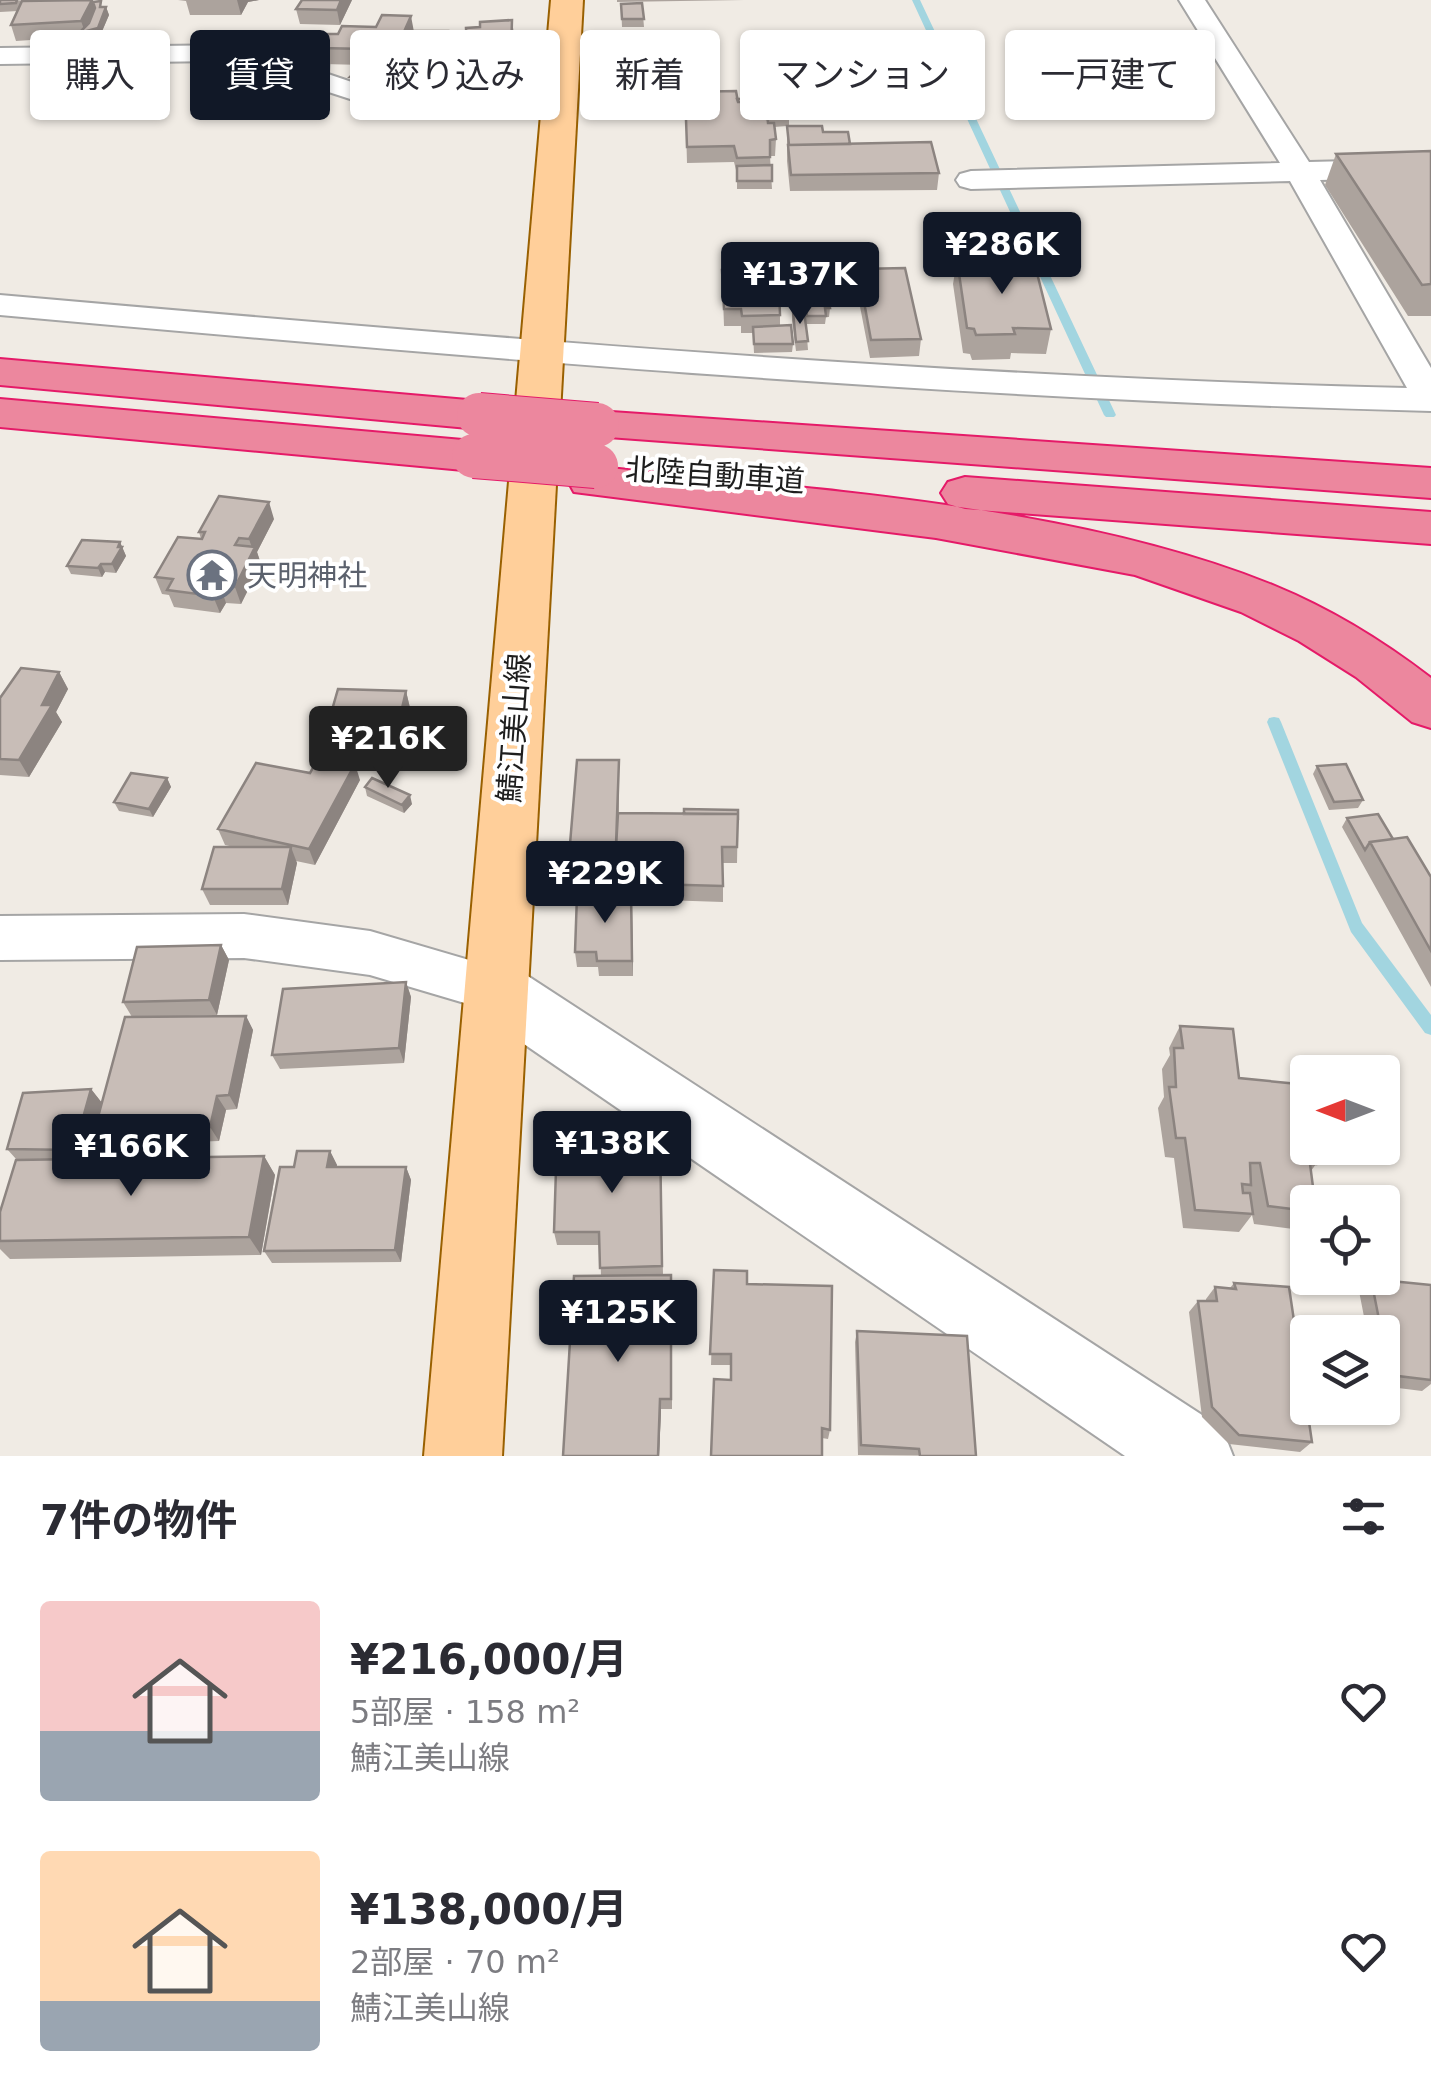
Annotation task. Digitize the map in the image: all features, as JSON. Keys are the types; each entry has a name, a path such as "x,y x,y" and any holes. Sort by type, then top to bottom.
{"highway":[{"path":"0,372 475,447"},
{"path":"0,414 113,432 475,447 594,457 1095,548 1172,566 1242,590 1312,623 1373,661 1431,708"},
{"name":"北陸自動車道","path":"594,457 1094,460 1431,483"},
{"name":"北陸自動車道","path":"594,457 1431,528"},
{"path":"1094,460 1431,467"}],"main road":[{"name":"鯖江美山線","path":"463,1456 567,0"}],"street":[{"path":"1192,0 1300,171 1431,400"},
{"path":"0,56 316,52 314,78 378,100 561,100"},
{"path":"971,180 1431,168"},
{"path":"0,305 543,353 1252,394 1431,400"},
{"path":"0,938 244,936 370,953 494,989 1194,1456"}],"building":[{"path":"92,0 81,21 11,25 22,1"},
{"path":"302,0 341,0 337,10 296,9"},
{"path":"101,1 100,7 106,7 98,28 82,30 95,8 93,2"},
{"path":"642,3 644,19 622,19 621,4"},
{"path":"382,15 411,16 405,30 350,30 350,49 330,48 330,34 338,34 342,26 376,27"},
{"path":"512,20 512,30 466,30 480,27 480,22"},
{"path":"720,91 736,91 740,120 774,123 776,139 770,140 770,157 737,158 734,146 687,147 686,120 720,120"},
{"path":"787,126 822,126 823,132 848,132 850,144 789,145"},
{"path":"931,142 939,173 791,175 788,145"},
{"path":"1431,151 1431,284 1422,285 1336,154"},
{"path":"772,165 772,181 737,181 737,166"},
{"path":"957,260 1034,261 1051,329 1013,328 1015,334 976,335 974,329 967,328"},
{"path":"905,268 921,339 871,340 858,269"},
{"path":"722,270 784,272 785,288 779,288 780,315 742,316 741,309 724,309"},
{"path":"826,281 830,308 825,308 826,316 807,316 806,309 795,309 793,282"},
{"path":"804,311 808,341 796,342 793,312"},
{"path":"791,325 793,344 754,344 753,327"},
{"path":"219,496 269,502 249,539 239,538 235,545 255,547 235,587 220,585 213,596 167,590 173,579 155,577 178,537 202,539 205,532 199,532"},
{"path":"82,540 120,542 118,547 122,547 112,564 101,564 98,568 67,566"},
{"path":"21,668 59,672 42,705 52,705 19,760 0,759 0,698"},
{"path":"338,689 406,691 396,734 326,731"},
{"path":"320,755 355,764 309,849 218,829 256,763 310,773"},
{"path":"577,760 619,760 616,845 570,844"},
{"path":"1346,764 1363,800 1334,802 1317,766"},
{"path":"131,773 167,778 149,809 114,802"},
{"path":"372,778 410,795 402,805 365,787"},
{"path":"684,809 738,810 738,814 684,814"},
{"path":"618,813 738,814 737,847 722,847 723,886 614,883"},
{"path":"1378,814 1393,839 1370,842 1365,850 1347,818"},
{"path":"1407,837 1431,877 1431,951 1370,842"},
{"path":"214,847 291,847 282,889 202,889"},
{"path":"631,893 632,961 597,961 596,952 575,952 577,895"},
{"path":"221,945 209,1000 123,1002 137,947"},
{"path":"406,982 399,1048 272,1055 283,989"},
{"path":"246,1016 229,1095 217,1096 210,1127 94,1132 125,1017"},
{"path":"1180,1026 1233,1029 1239,1078 1290,1083 1290,1165 1310,1165 1313,1185 1290,1185 1290,1209 1268,1206 1260,1163 1250,1163 1251,1185 1242,1184 1243,1193 1250,1193 1253,1214 1195,1210 1185,1138 1176,1138 1169,1087 1176,1087 1174,1048 1183,1048"},
{"path":"91,1089 74,1150 7,1149 23,1093"},
{"path":"660,1135 662,1266 600,1268 599,1232 554,1232 557,1138"},
{"path":"297,1151 330,1151 327,1167 406,1167 395,1250 264,1251 280,1167 294,1167"},
{"path":"264,1156 249,1237 0,1241 0,1212 16,1160"},
{"path":"714,1270 747,1271 747,1284 832,1286 830,1430 822,1428 822,1456 711,1456 714,1379 731,1380 731,1354 710,1354"},
{"path":"671,1275 671,1399 660,1399 658,1456 563,1456 574,1276"},
{"path":"1400,1282 1431,1285 1431,1380 1400,1376 1400,1315 1378,1315 1374,1295 1400,1295"},
{"path":"1234,1283 1289,1287 1293,1315 1290,1315 1290,1425 1309,1425 1312,1442 1239,1435 1212,1407 1198,1301 1217,1301 1215,1287 1236,1289"},
{"path":"857,1331 967,1336 976,1456 920,1456 919,1449 861,1445"}],"waterway":[{"path":"916,0 1110,415"},
{"path":"1274,722 1356,927 1431,1028"}],"place":[{"name":"天明神社","path":"212,575"}]}
